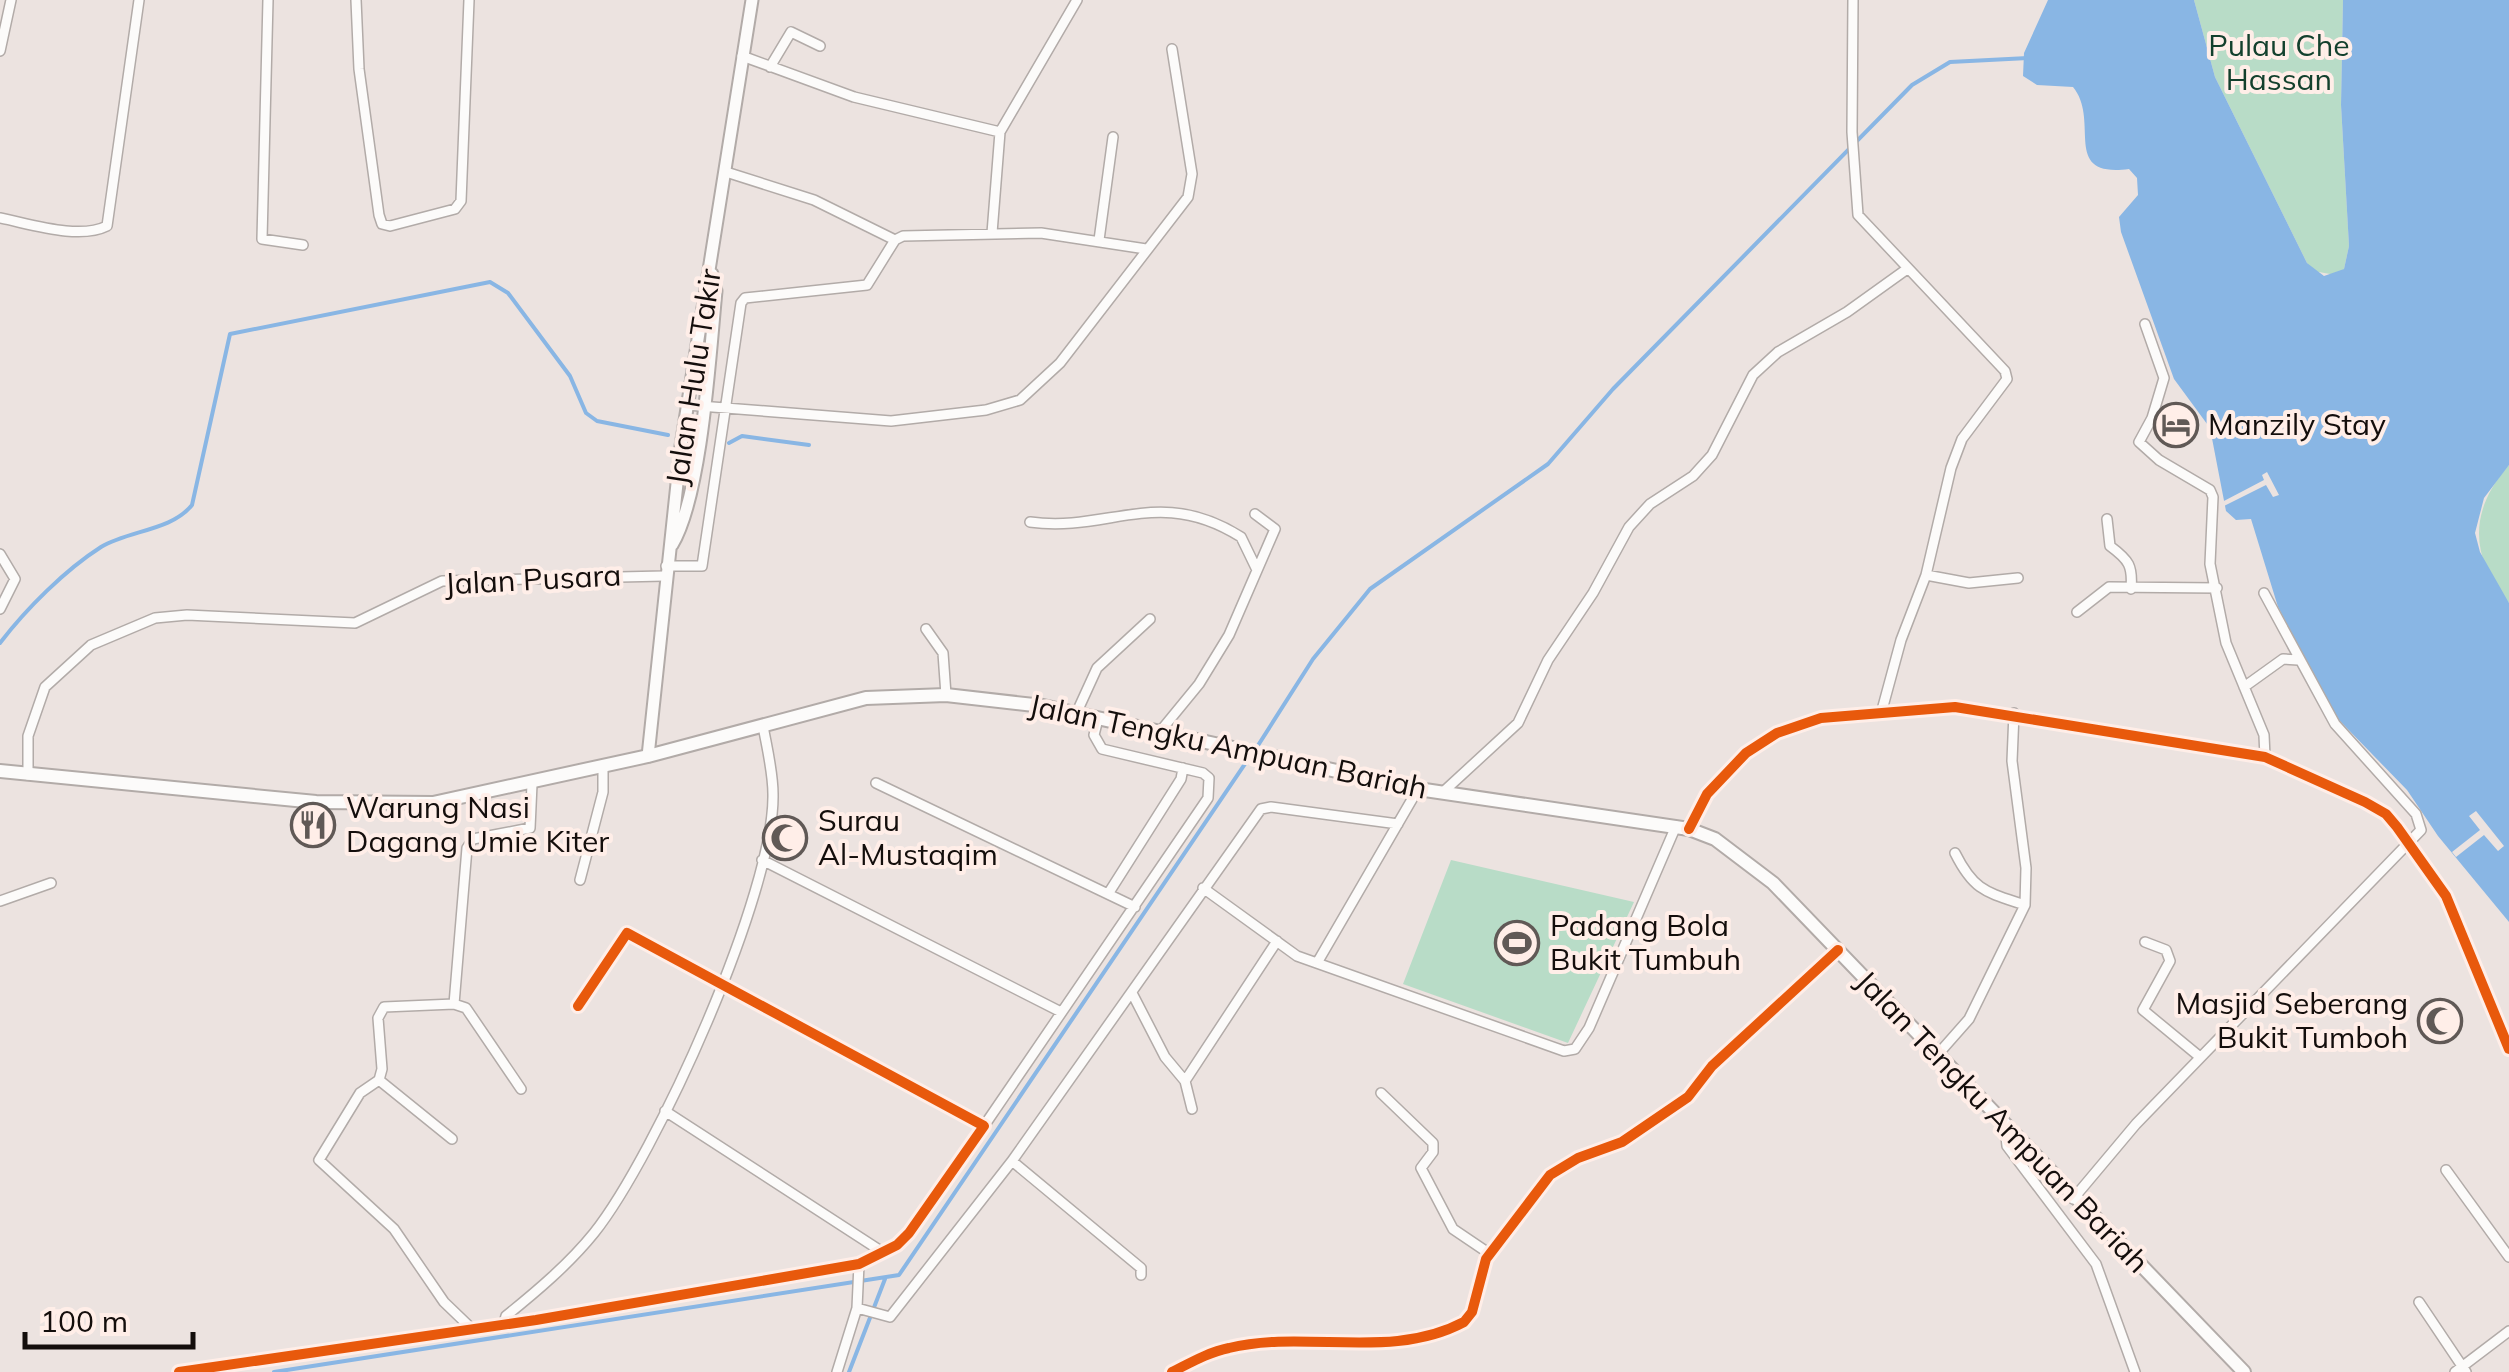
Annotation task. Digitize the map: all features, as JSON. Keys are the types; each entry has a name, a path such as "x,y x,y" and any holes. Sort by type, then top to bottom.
{"main road":[{"name":"Jalan Tengku Ampuan Bariah","path":"0,771 373,804 433,804 648,756 866,698 946,696 1076,714 1215,748 1418,790 1683,828 1715,840 1757,870 1938,1052 2073,1199 2244,1372"}],"street":[{"path":"0,51 10,0"},
{"path":"0,218 96,231 108,226 139,0"},
{"path":"268,0 262,239 303,245"},
{"path":"356,0 356,40 378,215 382,224 398,226 455,209 461,201 469,0"},
{"name":"Jalan Hulu Takir","path":"648,756 665,571 687,405 704,290 712,274 752,0"},
{"path":"992,233 1000,132 1077,0"},
{"path":"1853,0 1854,201 1864,224 2005,371 2007,379 1962,439 1951,468 1926,575 1882,710"},
{"path":"770,67 791,32 820,46"},
{"path":"687,405 890,421 986,410 1020,400 1060,363 1182,206 1191,188 1172,49"},
{"path":"742,56 854,97 1000,132"},
{"path":"1099,240 1114,137"},
{"path":"726,172 814,200 895,240 992,233 1099,240 1146,249"},
{"path":"725,408 741,302 866,284 895,240"},
{"path":"1442,793 1518,723 1548,660 1593,593 1629,528 1650,504 1692,476 1712,455 1752,375 1778,352 1847,312 1907,269"},
{"path":"669,548 688,498 704,407 716,291 712,274"},
{"path":"2145,324 2164,378 2152,418 2139,442 2158,460 2210,490 2214,512 2209,554 2226,643 2264,735 2265,756"},
{"name":"Jalan Pusara","path":"28,775 28,736 45,687 91,645 154,618 188,614 355,623 442,581 702,566 725,408"},
{"path":"1030,522 1053,525 1156,510 1185,513 1241,536 1257,570"},
{"path":"1158,734 1199,684 1229,635 1275,529 1255,514"},
{"path":"2108,519 2108,541 2133,570 2132,589"},
{"path":"0,554 14,579 0,609"},
{"path":"1926,575 1969,583 2018,578"},
{"path":"2077,612 2104,588 2217,588"},
{"path":"2073,1199 2200,1057 2420,830 2416,814 2335,724 2264,592"},
{"path":"1076,714 1097,668 1150,619"},
{"path":"926,629 943,653 946,696"},
{"path":"2244,687 2283,659 2298,660"},
{"path":"1203,888 1277,941 1317,964 1564,1051 1574,1050 1589,1028 1683,828 1707,794 1746,753 1777,733 1821,718 1955,706 2265,756 2386,814 2407,844 2423,858 2446,896 2509,1049"},
{"path":"1938,1052 1969,1019 2024,905 2026,868 2012,761 2014,714"},
{"path":"179,1372 859,1268 884,1253 909,1234 1208,798 1209,778 1102,748 1094,734 1098,719"},
{"path":"504,1323 506,1316 544,1285 594,1234 632,1178 721,985 762,860 774,796 764,726"},
{"path":"580,880 603,792 604,766"},
{"path":"1108,894 1181,778 1182,768"},
{"path":"454,1004 467,848 473,840 530,828 532,784"},
{"path":"876,784 1135,907"},
{"path":"1317,964 1418,790"},
{"path":"860,1309 890,1316 904,1300 1012,1161 1262,809 1271,806 1398,824"},
{"path":"1954,853 1968,880 1981,890 2024,905"},
{"path":"762,860 1061,1012"},
{"path":"0,901 51,884"},
{"path":"578,1006 627,933 984,1126"},
{"path":"1185,1081 1277,941"},
{"path":"2144,942 2166,950 2170,961 2144,1010 2200,1057"},
{"path":"1172,1372 1230,1347 1298,1341 1367,1345 1458,1325 1472,1312 1478,1275 1490,1254 1550,1175 1578,1158 1622,1142 1688,1097 1712,1066 1838,950"},
{"path":"1132,992 1165,1057 1185,1081 1192,1109"},
{"path":"470,1328 444,1302 372,1205 319,1160 360,1093 379,1080 382,1069 378,1018 384,1008 454,1004 466,1008 521,1089"},
{"path":"379,1080 452,1139"},
{"path":"1382,1092 1433,1143 1432,1152 1420,1168 1453,1228 1490,1254"},
{"path":"664,1111 884,1253"},
{"path":"2006,1127 2008,1146 2096,1264 2135,1372"},
{"path":"1012,1161 1141,1268 1141,1275"},
{"path":"2446,1170 2509,1257"},
{"path":"837,1372 860,1309 859,1268"},
{"path":"2419,1302 2461,1370 2509,1332"}],"green space":[{"name":"Pulau Che Hassan","path":"2194,0 2343,0 2341,105 2349,246 2344,269 2336,275 2313,271 2307,263 2215,77"},
{"path":"2509,465 2509,603 2486,568 2479,534 2486,499"},
{"name":"Padang Bola Bukit Tumbuh","path":"1451,860 1634,902 1568,1043 1403,984"}],"water":[{"path":"2048,0 2194,0 2215,77 2307,263 2324,276 2344,269 2349,246 2341,105 2343,0 2509,0 2509,465 2484,498 2475,533 2480,552 2509,603 2509,922 2438,836 2407,790 2336,717 2278,607 2251,519 2236,520 2226,511 2210,428 2174,379 2121,232 2119,217 2138,195 2137,178 2129,169 2095,165 2088,156 2081,101 2073,87 2037,85 2023,76 2024,53"}],"pier":[{"path":"2267,472 2279,495 2273,497 2266,485 2224,506 2222,502 2264,480 2262,475"},
{"path":"2476,811 2504,846 2498,851 2484,835 2456,857 2452,852 2480,830 2469,816"}],"waterway":[{"path":"1257,747 1313,659 1370,589 1548,464 1613,389 1912,85 1950,62 2028,58"},
{"path":"0,643 47,591 87,556 112,541 173,520 192,505 230,334 490,282 508,293 570,376 586,413 597,421 668,435"},
{"path":"729,443 742,436 809,445"},
{"path":"274,1372 899,1275 1251,755"},
{"path":"849,1372 885,1279"}],"cycle path":[{"path":"1689,829 1707,794 1746,753 1777,733 1821,718 1955,707 2265,757 2365,802 2386,814 2397,827 2446,896 2509,1049"},
{"path":"179,1372 536,1320 859,1264 897,1245 909,1233 984,1126 627,933 578,1006"},
{"path":"1172,1372 1207,1355 1258,1343 1407,1340 1436,1334 1464,1322 1472,1312 1486,1259 1550,1175 1578,1158 1622,1142 1688,1097 1712,1066 1838,950"}],"place":[{"name":"Manzily Stay","path":"2176,425"},
{"name":"Warung Nasi Dagang Umie Kiter","path":"313,825"},
{"name":"Surau Al-Mustaqim","path":"785,838"},
{"name":"Padang Bola Bukit Tumbuh","path":"1517,943"},
{"name":"Masjid Seberang Bukit Tumboh","path":"2440,1021"}]}
